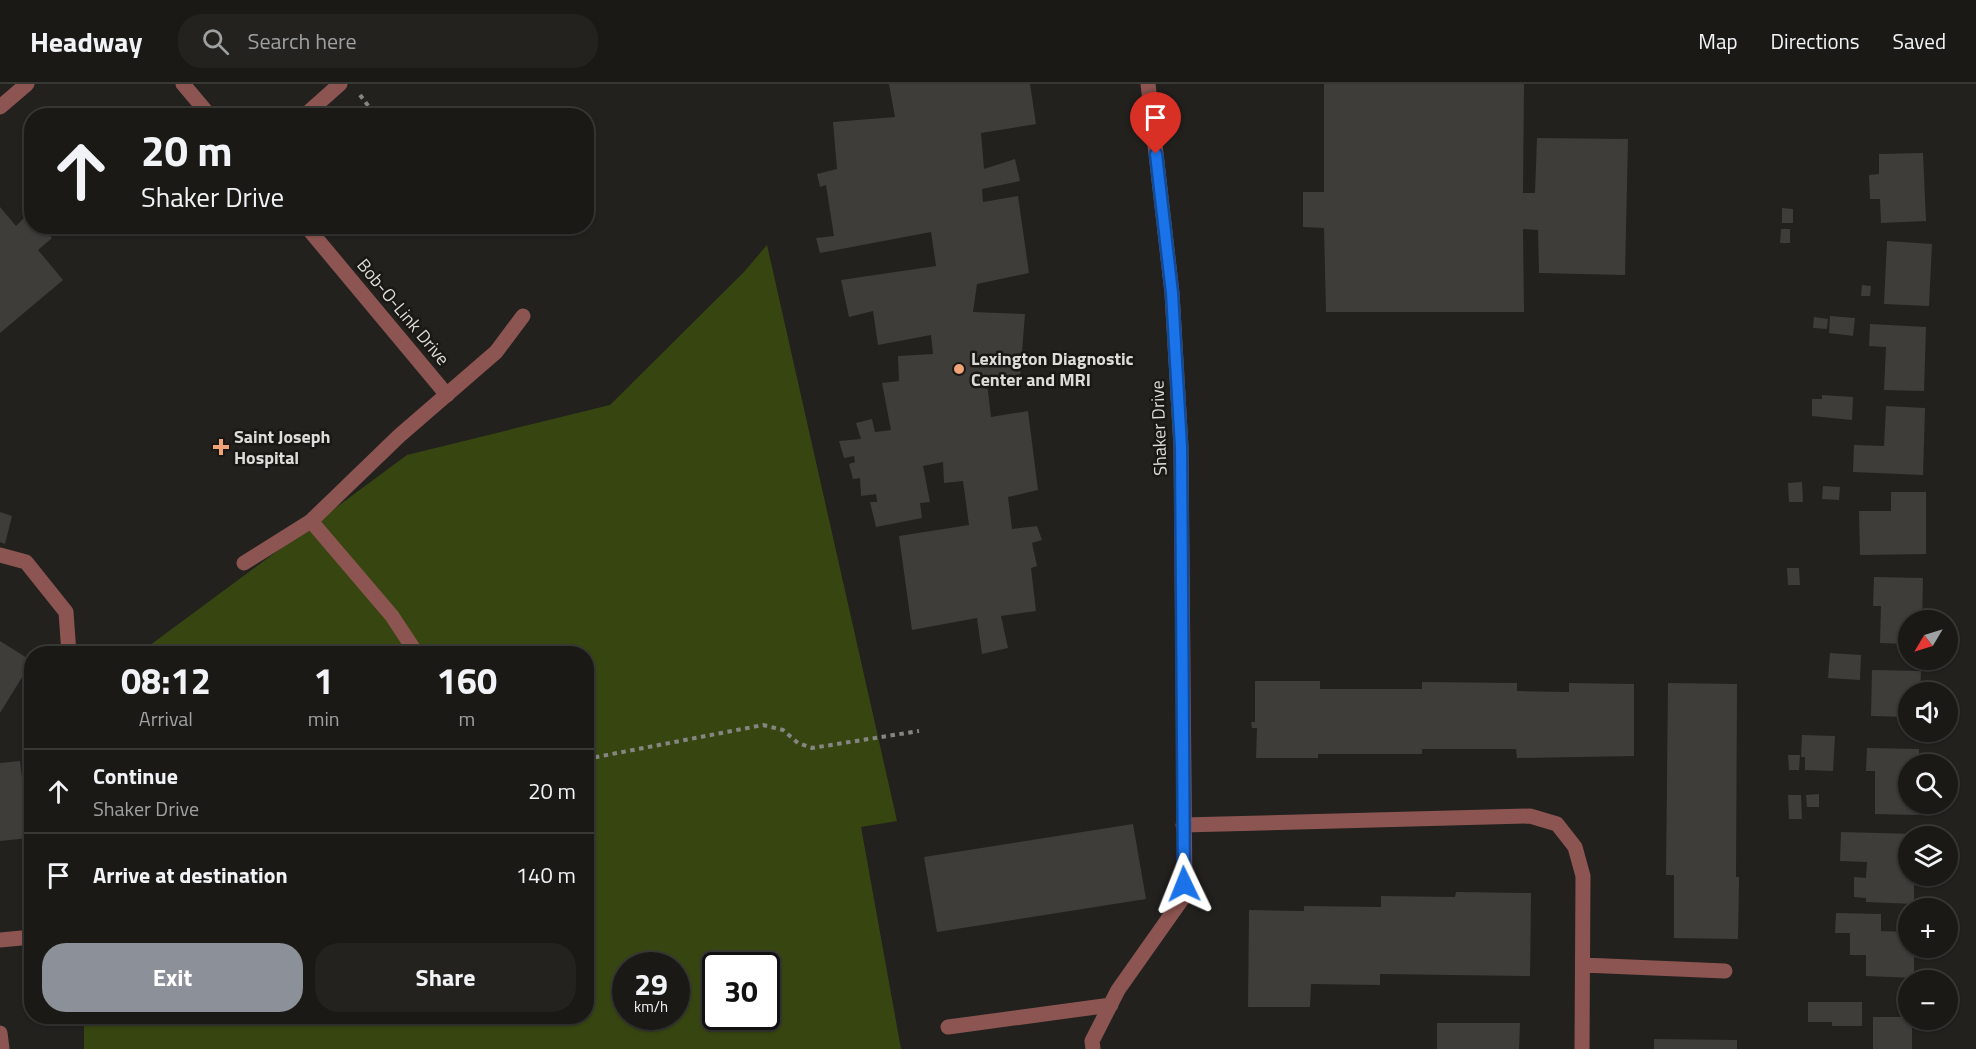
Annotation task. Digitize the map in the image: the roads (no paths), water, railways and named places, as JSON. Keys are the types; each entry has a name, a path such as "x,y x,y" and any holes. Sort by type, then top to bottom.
{"street":[{"path":"0,107 27,84"},
{"path":"183,84 203,108"},
{"path":"313,108 340,84"},
{"name":"Shaker Drive","path":"1094,1049 1092,1041 1111,1005 1185,895 1182,771 1181,447 1172,293 1148,84"},
{"name":"Bob-O-Link Drive","path":"313,234 447,395"},
{"path":"244,563 311,521 399,436 496,352 523,316"},
{"path":"311,521 392,616 412,646"},
{"path":"0,555 26,562 66,612 68,646"},
{"path":"1183,825 1530,816 1557,824 1575,847 1583,876 1582,1049"},
{"path":"0,940 24,938"},
{"path":"1583,965 1725,971"},
{"path":"948,1027 1111,1005"},
{"path":"0,1033 2,1049"}],"place":[{"name":"Lexington Diagnostic Center and MRI","path":"959,369"},
{"name":"Saint Joseph Hospital","path":"221,447"}]}
